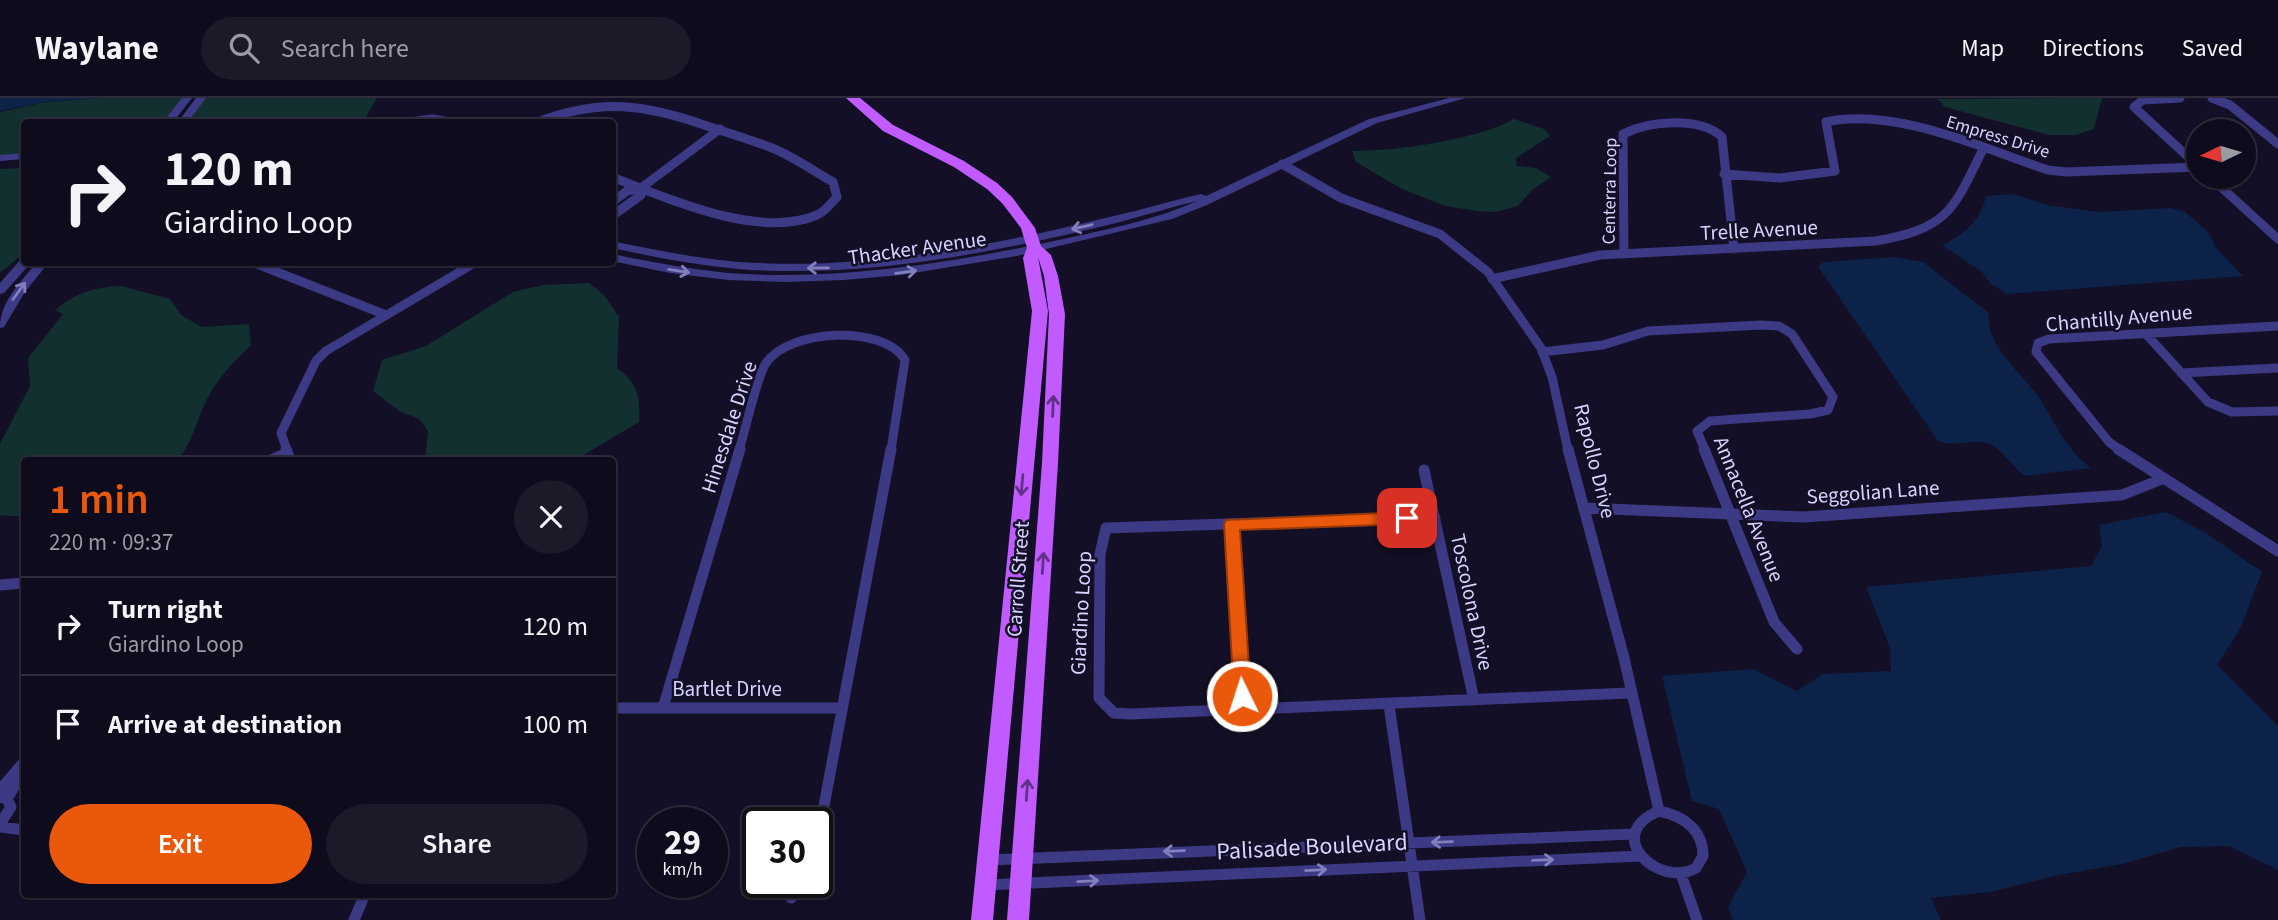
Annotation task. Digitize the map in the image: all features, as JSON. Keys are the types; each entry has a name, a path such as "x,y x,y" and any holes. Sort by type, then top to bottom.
{"main road":[{"name":"Carroll Street","path":"852,98 888,128 959,164 992,186 1007,200 1028,228 1032,243 1030,258 1039,295 1037,344 982,920"},
{"name":"Carroll Street","path":"1018,920 1050,463 1057,314 1051,276 1044,255 1032,243"},
{"path":"1037,344 1042,354 1035,450 1050,463"}],"street":[{"path":"170,119 187,98"},
{"path":"185,119 201,98"},
{"name":"Thacker Avenue","path":"616,245 697,262 749,267 822,268 911,260 1032,243 1162,219 1198,207 1220,193 1373,121 1461,98"},
{"path":"2180,98 2143,100 2134,107 2186,155"},
{"path":"2212,98 2231,105 2278,144"},
{"path":"543,119 552,113 624,100 720,130 792,157 833,182 837,197 833,204 807,219 751,220 704,211 616,178"},
{"name":"Empress Drive","path":"1724,174 1760,178 1822,175 1835,171 1826,122 1843,117 1886,119 2066,172 2186,167"},
{"name":"Centerra Loop","path":"1624,254 1623,134 1626,131 1697,124 1722,137 1734,249"},
{"path":"616,199 627,191 641,187 720,130"},
{"name":"Trelle Avenue","path":"1492,279 1578,258 1876,242 1906,237 1931,229 1945,218 1955,205 1983,149"},
{"path":"0,158 21,156"},
{"name":"Rapollo Drive","path":"1282,164 1330,193 1440,234 1492,279 1542,352 1552,377 1573,474 1623,658 1659,811"},
{"path":"0,167 21,165"},
{"path":"616,213 640,195 641,187"},
{"path":"2223,189 2278,239"},
{"name":"Thacker Avenue","path":"616,258 696,274 746,279 820,279 920,271 1032,243"},
{"path":"0,290 21,266"},
{"path":"0,324 20,290 41,266"},
{"path":"262,266 386,315"},
{"path":"288,457 281,433 316,361 326,351 469,266"},
{"name":"Annacella Avenue","path":"1542,352 1603,345 1648,331 1761,326 1779,327 1792,334 1833,397 1828,410 1810,414 1710,421 1697,431 1774,622 1797,649"},
{"name":"Chantilly Avenue","path":"2278,326 2049,340 2038,343 2036,352 2109,442 2162,479 2278,551"},
{"path":"2146,334 2208,402 2233,418 2278,411"},
{"name":"Hinesdale Drive","path":"663,708 765,364 782,348 803,338 872,339 888,342 901,351 907,363 842,708"},
{"path":"2182,373 2278,368"},
{"name":"Toscolona Drive","path":"1424,470 1474,701"},
{"name":"Seggolian Lane","path":"1584,508 1731,516 1804,516 2122,495 2162,479"},
{"name":"Giardino Loop","path":"1435,517 1106,528 1100,554 1099,698 1114,713 1389,705 1630,693"},
{"path":"1232,524 1243,710"},
{"path":"0,585 21,583"},
{"path":"1389,705 1420,920"},
{"name":"Bartlet Drive","path":"616,708 842,708"},
{"path":"824,807 842,708"},
{"path":"21,767 4,798 0,826 21,830"},
{"path":"4,798 21,775"},
{"path":"4,798 21,806"},
{"path":"1659,811 1674,813 1688,822 1698,834 1703,847 1702,860 1694,870 1681,874 1667,873 1642,856 1633,834 1636,822 1645,814 1659,811"},
{"name":"Palisade Boulevard","path":"988,860 1633,834"},
{"name":"Palisade Boulevard","path":"985,885 1413,864 1642,856"},
{"path":"1681,874 1697,920"},
{"path":"354,920 363,898"}],"green space":[{"path":"98,98 183,98 166,119 21,119 21,154 0,155 0,112 41,103"},
{"path":"205,98 377,98 365,119 190,119"},
{"path":"2102,98 2094,129 2075,135 2049,135 1945,107 1937,99"},
{"path":"1514,119 1544,129 1550,136 1516,158 1517,166 1536,168 1551,177 1532,190 1518,206 1496,212 1445,206 1400,188 1356,162 1352,151 1435,143 1479,133"},
{"path":"21,168 21,256 0,273 0,169"},
{"path":"589,283 604,295 619,317 617,368 630,380 637,392 639,422 580,457 425,457 428,431 419,419 399,411 373,391 382,360 426,346 513,292 543,285"},
{"path":"121,286 170,299 181,315 202,327 249,324 251,345 215,385 180,457 21,457 21,517 0,515 0,444 30,386 28,358 63,314 55,310 70,299 102,288"}],"water":[{"path":"0,98 98,98 41,103 0,111"},
{"path":"2013,194 2047,205 2099,212 2170,208 2184,211 2208,232 2216,248 2243,276 2007,294 1990,283 1982,272 1942,245 1970,226 1980,212 1986,196"},
{"path":"1895,257 1923,262 1989,313 1990,326 2000,350 2036,394 2069,446 2091,468 2024,476 1992,445 1938,441 1819,268 1820,264 1825,262"},
{"path":"2166,512 2206,533 2262,572 2240,629 2217,665 2278,726 2278,870 2229,846 2181,847 2122,864 2059,875 1990,892 1931,898 1941,920 1733,920 1728,907 1747,872 1719,809 1692,801 1662,676 1753,669 1797,691 1823,674 1891,671 1890,648 1866,587 2091,566 2102,546 2099,525"}],"route":[{"path":"1242,696 1232,524 1407,518"}]}
